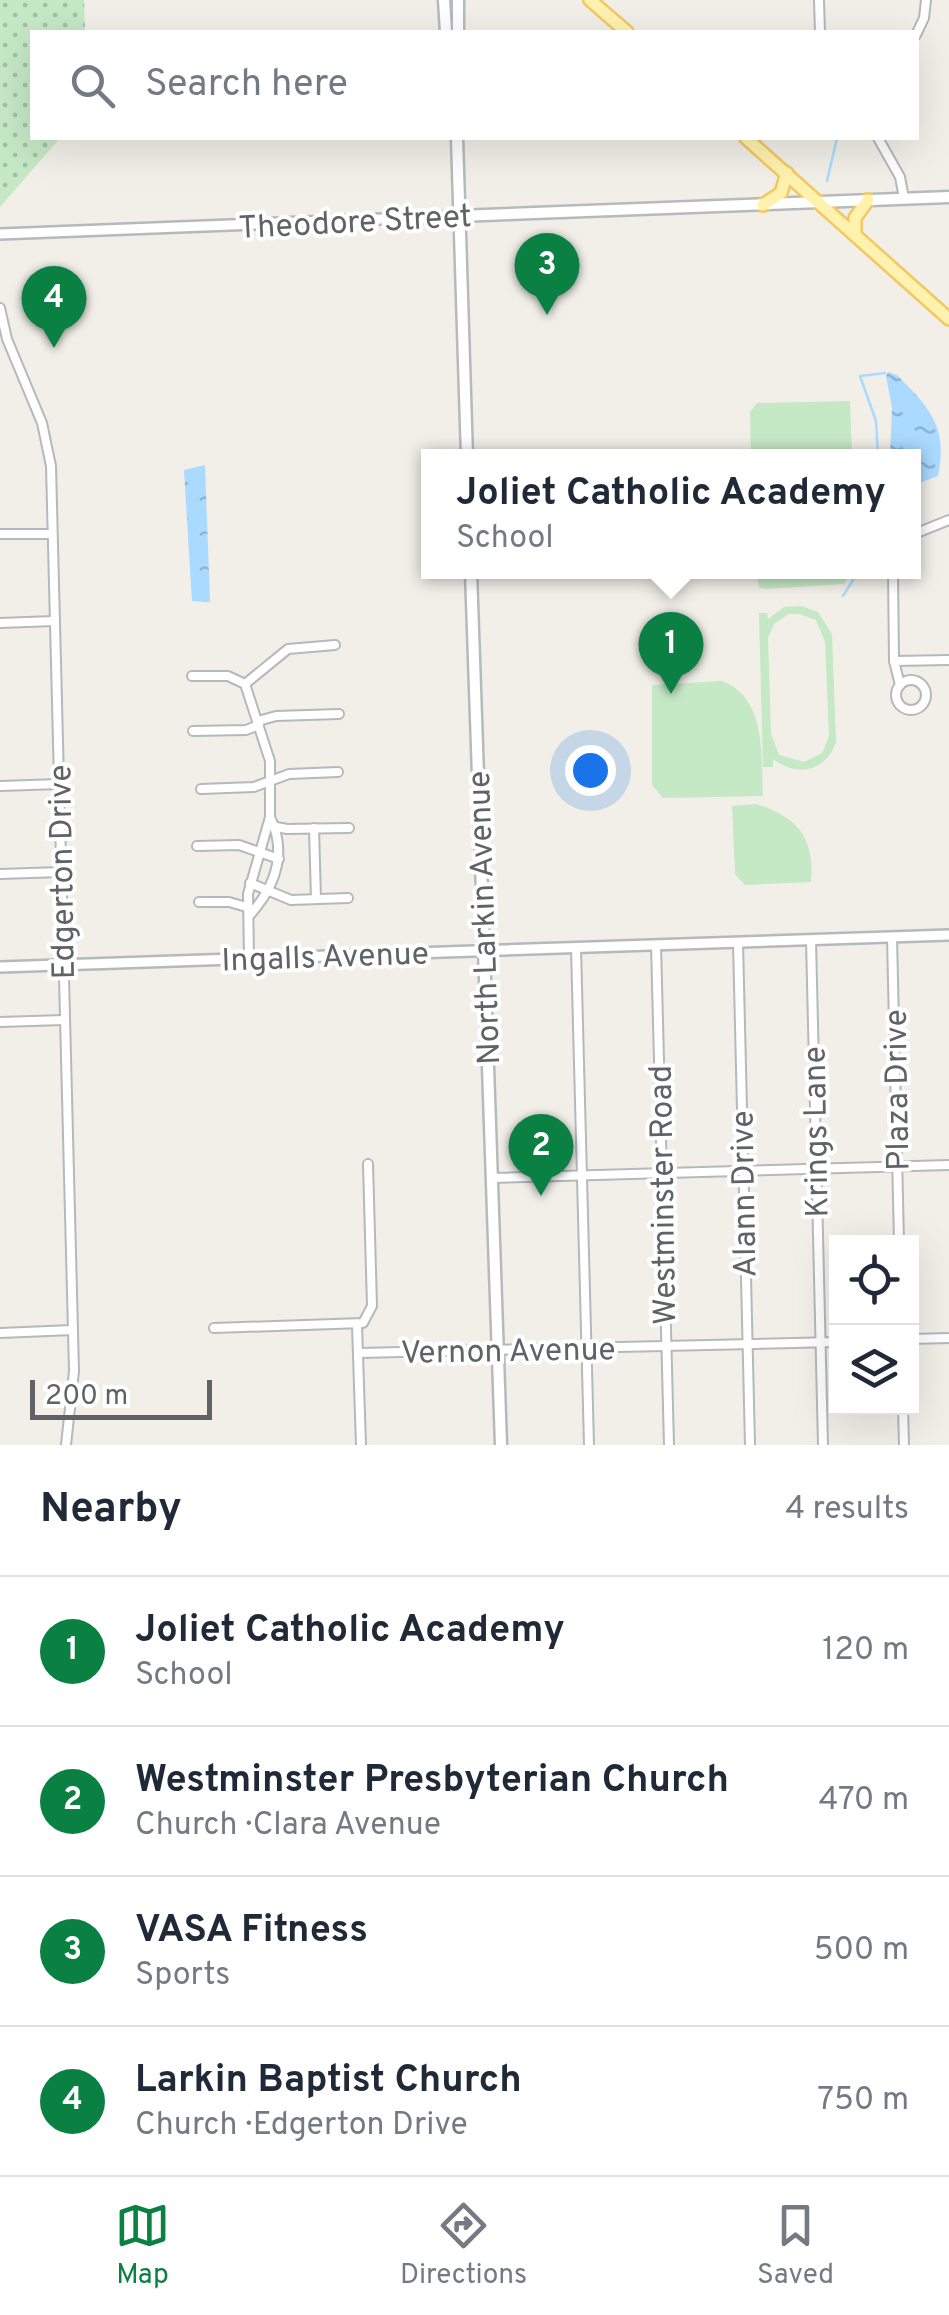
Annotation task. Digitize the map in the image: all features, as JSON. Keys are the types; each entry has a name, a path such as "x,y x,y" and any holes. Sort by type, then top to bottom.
{"main road":[{"path":"444,0 446,30"},
{"path":"458,0 458,30"},
{"path":"590,0 625,30"},
{"path":"457,140 467,449"},
{"path":"748,140 947,312"},
{"path":"763,205 780,193 787,174"},
{"name":"Theodore Street","path":"460,216 949,197"},
{"path":"855,234 854,218 868,200"},
{"name":"North Larkin Avenue","path":"471,579 500,1445"}],"street":[{"path":"819,0 820,30"},
{"path":"918,30 926,0"},
{"path":"879,140 900,177 904,198"},
{"name":"Theodore Street","path":"0,234 460,216"},
{"name":"Edgerton Drive","path":"0,308 16,366 35,402 48,445 73,1330 74,1392 66,1445"},
{"path":"921,531 949,520"},
{"path":"0,534 52,534"},
{"path":"893,579 898,704 912,710 922,706 926,697 921,684 908,680 900,685"},
{"path":"0,623 54,622"},
{"path":"245,684 288,649 335,645"},
{"path":"894,661 949,660"},
{"path":"192,676 228,676 245,684 266,744 272,780 271,823 278,859 269,892 250,911"},
{"path":"194,731 246,730 276,716 339,714"},
{"path":"200,788 254,786 289,774 338,772"},
{"path":"0,786 59,784"},
{"path":"271,823 349,828"},
{"path":"249,959 250,883 271,823"},
{"path":"314,828 316,899"},
{"path":"197,846 239,845 278,859"},
{"path":"0,874 61,872"},
{"path":"250,883 291,900 348,898"},
{"path":"199,902 229,902 250,911"},
{"name":"Ingalls Avenue","path":"0,967 949,935"},
{"name":"Plaza Drive","path":"892,937 900,1235"},
{"name":"Krings Lane","path":"811,940 824,1445"},
{"name":"Alann Drive","path":"738,942 750,1445"},
{"name":"Westminster Road","path":"656,945 669,1445"},
{"path":"576,948 588,1445"},
{"path":"0,1022 64,1020"},
{"path":"214,1328 363,1322 372,1306 368,1164"},
{"path":"492,1178 949,1165"},
{"path":"357,1325 361,1445"},
{"path":"0,1333 73,1330"},
{"path":"919,1340 949,1338"},
{"name":"Vernon Avenue","path":"358,1353 829,1342"},
{"path":"903,1415 904,1445"}],"green space":[{"path":"0,0 84,0 85,30 30,30 30,140 58,140 0,207"},
{"path":"850,401 852,449 751,449 750,412 757,403"},
{"path":"757,579 847,579 844,584 759,587"},
{"path":"802,606 818,612 832,634 836,742 825,760 801,770 773,759 773,767 763,767 759,613 767,613 768,619 784,607","holes":["789,614 816,620 825,642 829,736 822,753 804,762 779,755 771,734 768,638 774,624"]},
{"path":"722,681 737,689 754,714 761,747 763,796 663,798 652,785 652,685"},
{"path":"756,804 782,815 800,831 810,853 811,882 745,885 735,874 732,806"}],"water":[{"path":"888,372 897,375 933,419 941,444 938,476 921,482 921,449 890,449 892,408"},
{"path":"205,465 210,602 192,601 184,470"}],"waterway":[{"path":"827,181 837,140"},
{"path":"878,449 876,421 860,376 885,373"},
{"path":"843,596 854,579"}],"place":[{"name":"VASA Fitness","path":"547,315"},
{"name":"Larkin Baptist Church","path":"54,348"},
{"name":"Joliet Catholic Academy","path":"671,694"},
{"name":"Westminster Presbyterian Church","path":"541,1196"}]}
